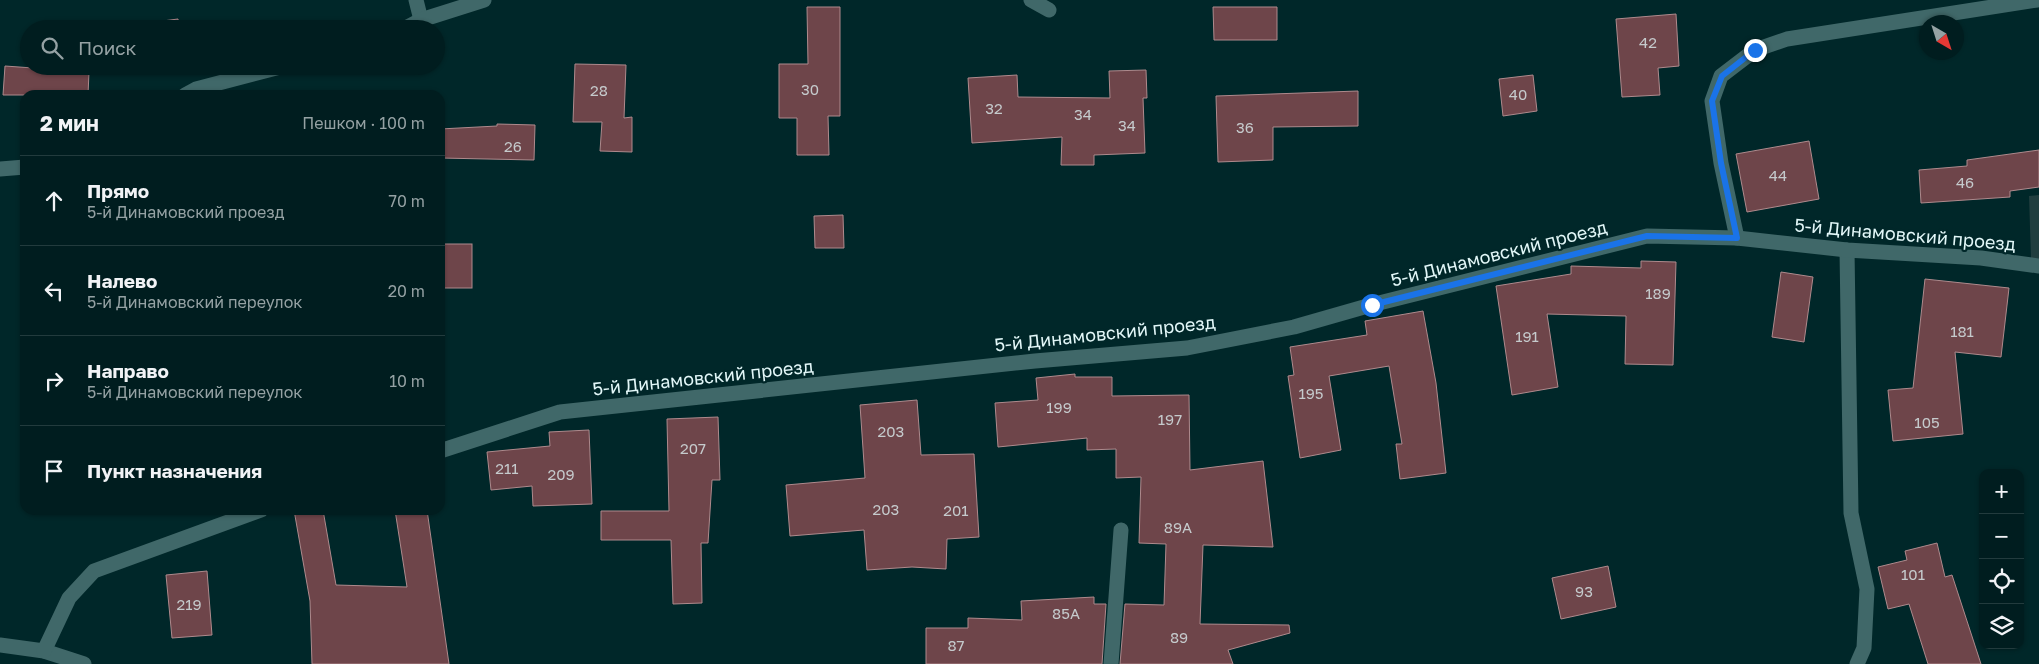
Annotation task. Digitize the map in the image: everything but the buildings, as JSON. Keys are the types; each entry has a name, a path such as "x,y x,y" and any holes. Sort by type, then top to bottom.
{"street":[{"path":"416,0 421,20 484,0"},
{"path":"1031,0 1049,10"},
{"path":"1737,238 1721,163 1712,101 1722,76 1755,50 1787,39 2037,0"},
{"path":"194,90 250,75"},
{"path":"0,169 20,167"},
{"name":"5-й Динамовский проезд","path":"445,449 560,412 1035,360 1187,348 1294,327 1372,305 1647,236 1737,238 1848,250 1980,258 2039,266"},
{"path":"1848,250 1851,514 1867,589 1864,648 1857,664"},
{"path":"44,651 69,598 94,571 247,515"},
{"path":"1111,664 1120,530"},
{"path":"0,645 44,651 84,664"}],"shaded area":[{"path":"2039,195 2039,259 2031,258 2029,196"}],"route":[{"path":"1372,305 1647,236 1737,238 1721,163 1712,101 1722,76 1755,50"}]}
